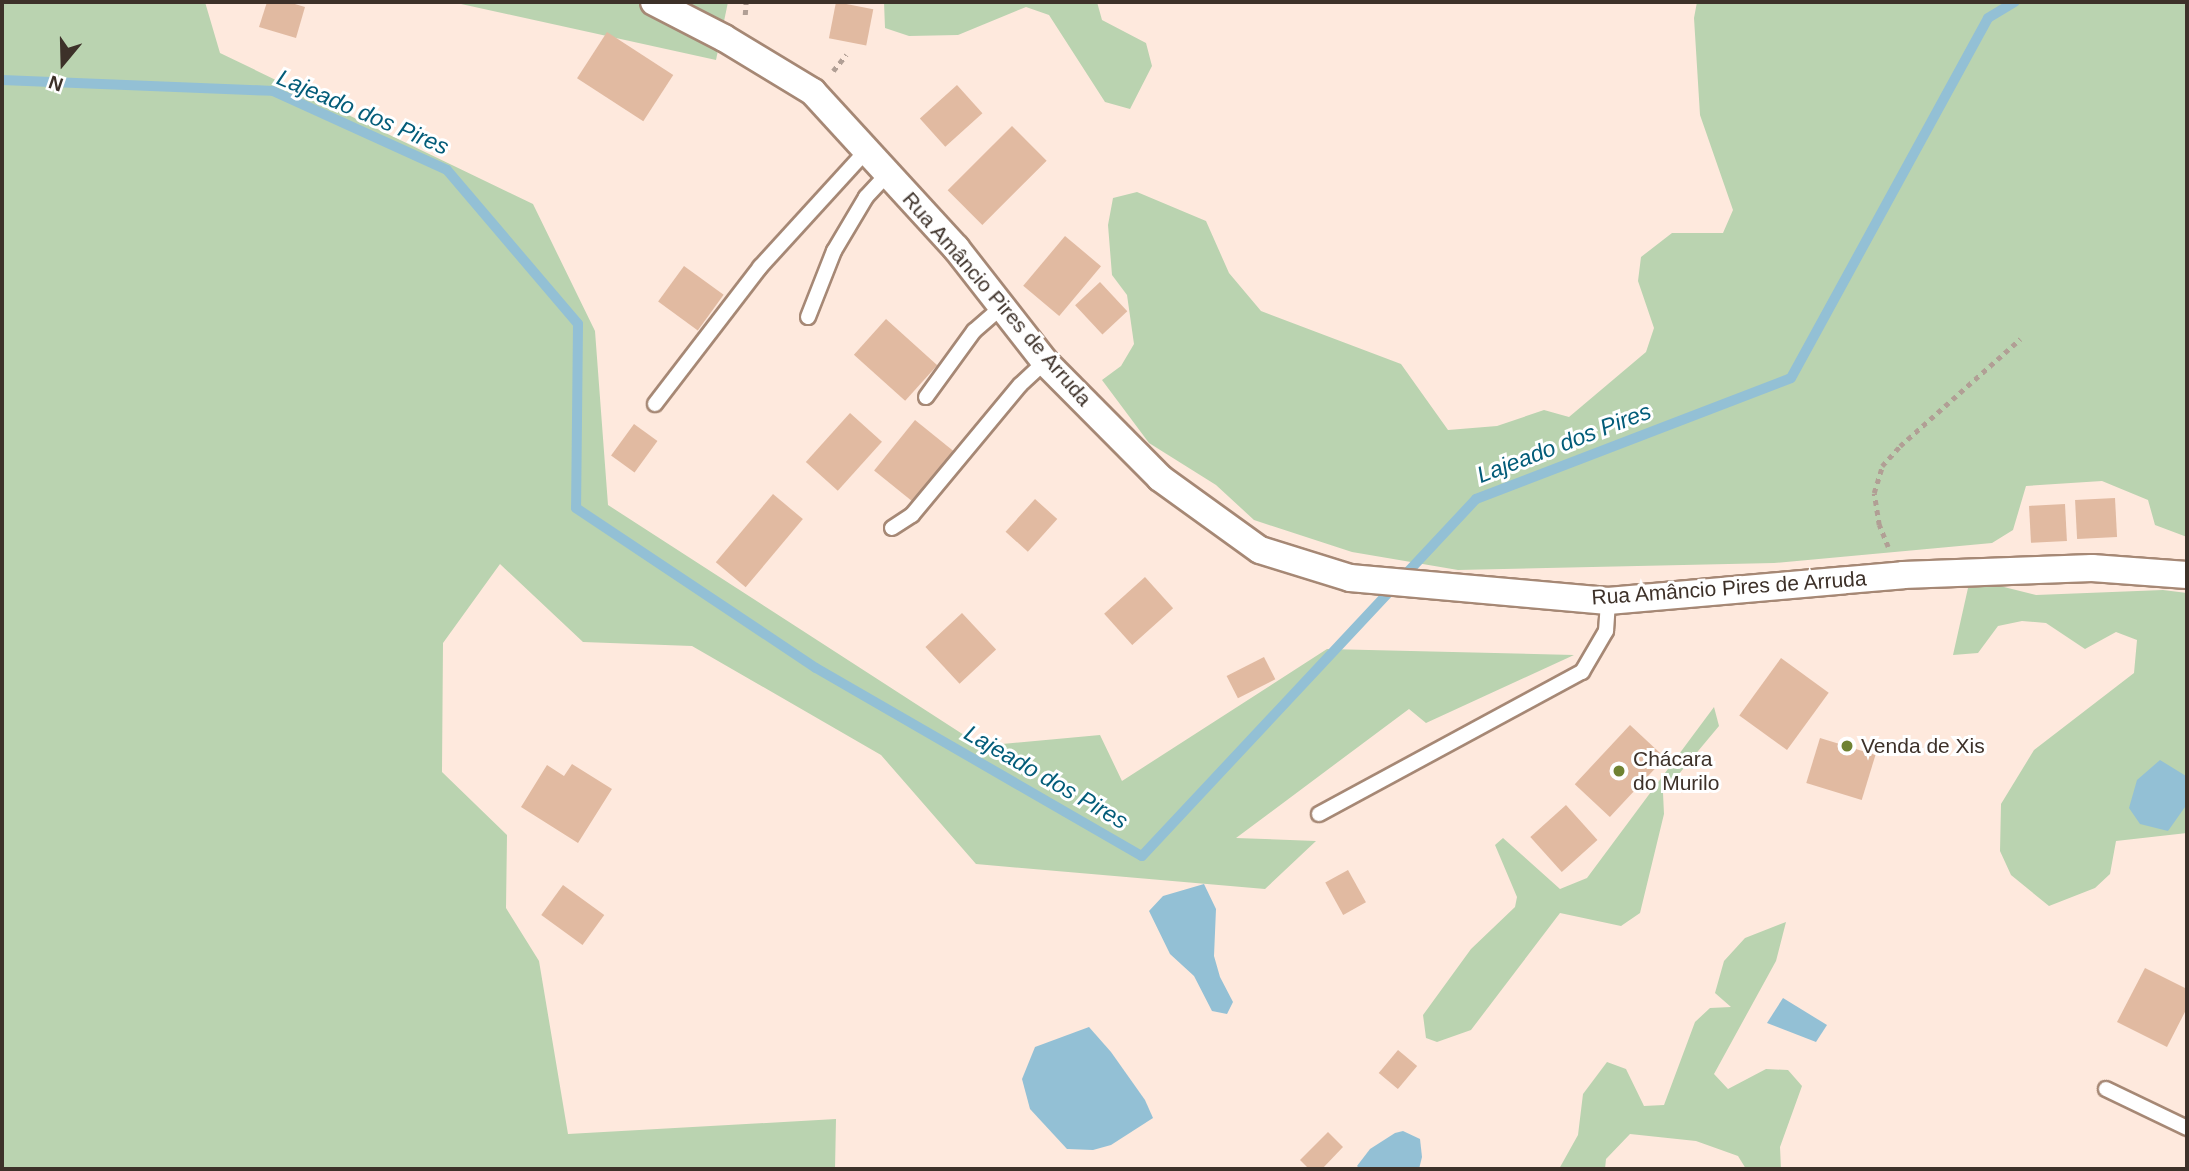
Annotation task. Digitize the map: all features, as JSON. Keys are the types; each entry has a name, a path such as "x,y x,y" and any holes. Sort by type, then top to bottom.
{"street":[{"name":"Rua Amâncio Pires de Arruda","path":"654,2 724,38 813,92 1004,305 1045,362 1160,478 1260,550 1350,578 1608,601 1902,575 2092,568 2187,575"}],"lane":[{"path":"655,404 760,267 867,150"},
{"path":"808,317 834,251 866,197 888,173"},
{"path":"926,397 974,331 1004,305"},
{"path":"892,528 912,515 1020,385 1045,362"},
{"path":"1319,814 1582,672 1606,631 1608,601"},
{"path":"2106,1089 2187,1128"}],"path":[{"path":"1902,575 1879,525 1874,493 1882,466 1899,446 2020,339"}],"green space":[{"path":"2,2 205,2 220,53 533,204 595,331 608,505 981,746 1100,735 1122,781 1327,649 1574,655 1426,723 1409,709 1236,838 1316,841 1265,889 976,864 881,755 692,646 583,642 500,564 443,643 442,772 507,835 506,908 539,961 568,1134 836,1119 835,1169 2,1169"},
{"path":"452,2 728,2 716,60"},
{"path":"884,2 1097,2 1102,20 1146,43 1152,66 1130,109 1105,102 1049,15 1026,7 958,35 909,36 885,28"},
{"path":"1697,2 2187,2 2187,537 2155,525 2148,500 2102,481 2026,486 2013,530 1992,543 1774,563 1458,570 1352,552 1254,520 1216,485 1149,443 1102,380 1121,366 1134,344 1127,295 1112,275 1108,225 1113,198 1137,192 1206,221 1229,273 1261,311 1401,364 1448,430 1497,426 1544,410 1569,417 1646,352 1654,328 1638,281 1641,257 1672,233 1723,233 1733,210 1700,115 1694,18"},
{"path":"1980,581 2036,595 2163,590 2187,593 2187,833 2116,841 2110,874 2095,888 2049,906 2011,875 2000,851 2001,804 2034,750 2134,673 2137,640 2116,632 2085,649 2046,623 2022,621 1998,626 1978,653 1953,655 1968,588"},
{"path":"1714,707 1719,726 1663,793 1664,814 1640,913 1621,926 1560,913 1471,1030 1437,1042 1426,1038 1423,1015 1471,949 1515,907 1517,897 1495,845 1503,838 1560,889 1587,878"},
{"path":"1786,922 1776,961 1714,1074 1728,1089 1766,1069 1788,1070 1802,1086 1780,1147 1781,1169 1746,1169 1738,1156 1696,1141 1630,1134 1606,1159 1605,1169 1559,1169 1578,1135 1583,1094 1607,1062 1626,1069 1644,1106 1664,1105 1695,1022 1710,1008 1731,1007 1715,993 1724,961 1745,938"}],"water":[{"path":"2160,760 2186,776 2185,807 2168,831 2140,824 2129,808 2137,780"},
{"path":"1204,884 1216,909 1214,956 1220,977 1233,1002 1227,1014 1212,1011 1194,976 1170,954 1149,911 1163,896"},
{"path":"1783,998 1827,1025 1816,1042 1767,1023"},
{"path":"1089,1027 1111,1052 1145,1100 1153,1118 1111,1145 1093,1150 1067,1149 1030,1109 1022,1079 1035,1047"},
{"path":"1403,1131 1420,1139 1422,1157 1419,1169 1360,1169 1357,1166 1370,1149"}],"building":[{"path":"267,2 288,2 305,7 296,38 259,27"},
{"path":"836,2 873,9 866,46 829,38"},
{"path":"607,32 673,75 643,121 577,78"},
{"path":"957,85 982,113 945,147 920,118"},
{"path":"1012,126 1047,161 982,225 948,190"},
{"path":"1065,236 1101,266 1059,316 1023,286"},
{"path":"684,266 724,295 698,330 658,302"},
{"path":"1100,282 1127,311 1102,334 1075,305"},
{"path":"886,319 937,365 905,401 854,355"},
{"path":"850,413 882,442 838,491 806,462"},
{"path":"915,420 956,453 915,504 874,471"},
{"path":"634,424 657,441 635,473 611,456"},
{"path":"773,494 803,519 746,587 716,562"},
{"path":"2115,498 2117,537 2077,539 2075,500"},
{"path":"1035,499 1057,519 1028,552 1006,532"},
{"path":"2065,504 2067,541 2031,543 2029,506"},
{"path":"1145,577 1173,608 1132,645 1104,614"},
{"path":"962,613 996,650 960,684 925,647"},
{"path":"1264,657 1275,679 1238,698 1227,676"},
{"path":"1781,658 1829,693 1787,750 1739,715"},
{"name":"Chácara do Murilo","path":"1630,725 1665,758 1610,817 1575,784"},
{"path":"1820,738 1875,755 1862,800 1806,783"},
{"path":"572,764 612,789 578,843 521,807 547,765 564,776"},
{"path":"1566,805 1597,840 1562,872 1530,837"},
{"path":"1348,870 1366,902 1343,915 1325,883"},
{"path":"563,885 604,915 583,945 541,915"},
{"path":"2145,968 2187,989 2187,1008 2167,1047 2117,1022"},
{"path":"1398,1050 1417,1066 1398,1089 1379,1073"},
{"path":"1328,1132 1343,1147 1322,1169 1309,1169 1300,1160"}],"waterway":[{"name":"Lajeado dos Pires","path":"2,80 273,91 447,170 578,324 576,508 816,668 1142,856 1476,499 1791,378 1988,18 2015,2"}],"place":[{"name":"Venda de Xis","path":"1847,746"},
{"name":"Chácara do Murilo","path":"1619,771"}]}
